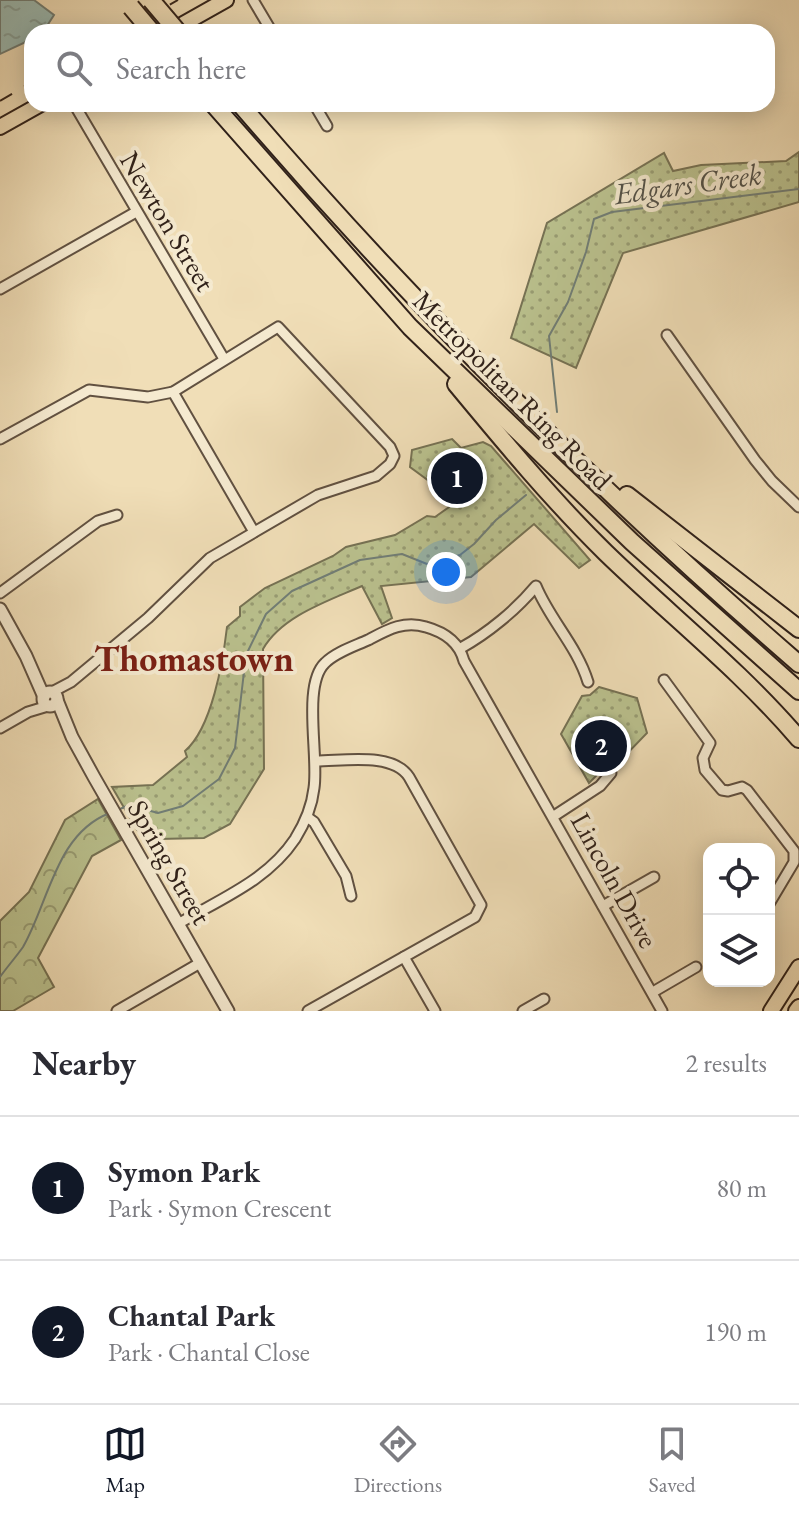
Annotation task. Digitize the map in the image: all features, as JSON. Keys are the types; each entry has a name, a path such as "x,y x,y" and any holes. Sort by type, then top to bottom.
{"highway":[{"path":"151,0 171,24"},
{"path":"128,4 145,24"},
{"name":"Metropolitan Ring Road","path":"220,112 410,327 632,542 799,691"},
{"name":"Metropolitan Ring Road","path":"247,112 426,311 540,426 693,571 799,664"},
{"path":"410,327 566,512 634,579 716,652 799,739"},
{"path":"540,426 799,629"}],"main road":[{"path":"183,24 226,0"},
{"path":"0,127 27,112"},
{"path":"771,1011 799,967"}],"street":[{"path":"253,0 267,24"},
{"name":"Newton Street","path":"79,112 224,359"},
{"path":"319,112 327,126"},
{"path":"0,289 136,212"},
{"path":"0,439 89,390 148,397 173,392 278,327 390,447 394,456 376,476 318,495 210,558 148,618 71,682 50,699 0,728"},
{"path":"667,335 755,460 799,507"},
{"path":"173,392 254,532"},
{"path":"0,593 98,521 117,515"},
{"path":"178,924 264,874 288,848 307,817 315,786 313,688 317,673 326,661 402,625 417,624 440,631 461,648 524,600 536,586 543,604 582,661 588,682"},
{"name":"Spring Street","path":"0,609 228,1011"},
{"name":"Lincoln Drive","path":"461,648 464,661 662,1011"},
{"path":"664,680 710,743 703,761 705,770 722,790 742,787 747,790 794,851 794,862 775,894"},
{"path":"308,1011 475,917 480,910 479,900 400,766 384,761 316,761"},
{"path":"554,816 600,786 611,773"},
{"path":"307,817 314,822 346,876 351,896"},
{"path":"603,906 654,877"},
{"path":"404,957 435,1011"},
{"path":"117,1011 200,963"},
{"path":"653,992 696,967"},
{"path":"523,1011 544,999"}],"green space":[{"path":"799,152 799,202 623,253 576,368 511,338 547,223 664,153 673,171 701,165 786,161"},
{"path":"452,439 461,448 483,442 491,446 590,560 579,568 534,524 471,577 381,586 392,618 382,624 362,586 294,619 271,637 263,649 264,769 230,824 204,838 158,839 137,830 112,787 153,785 187,757 185,751 202,727 215,693 227,627 240,616 240,607 265,588 346,547 395,535 427,516 435,517 452,505 452,498 410,467 412,450"},
{"path":"599,687 637,698 647,733 621,760 613,758 603,762 589,783 561,734 582,696 590,695"},
{"path":"98,799 121,840 92,856 38,958 54,987 13,1011 0,1011 0,921 29,892 65,820"}],"water":[{"path":"0,0 34,0 54,15 48,24 24,24 24,43 0,54"}],"waterway":[{"name":"Edgars Creek","path":"557,412 549,336 568,302 594,219 612,212 799,189"},
{"name":"Edgars Creek","path":"120,809 129,805 158,813 183,806 219,779 235,748 246,655 266,614 292,591 360,560 402,554 427,564 460,555 526,495"},
{"name":"Edgars Creek","path":"0,977 23,947 66,852 77,836 110,813"}],"railway":[{"path":"135,24 178,0"},
{"path":"0,101 24,87"}],"place":[{"name":"Symon Park","path":"457,478"},
{"name":"Chantal Park","path":"601,746"}],"district":[{"name":"Thomastown","path":"194,658"}]}
